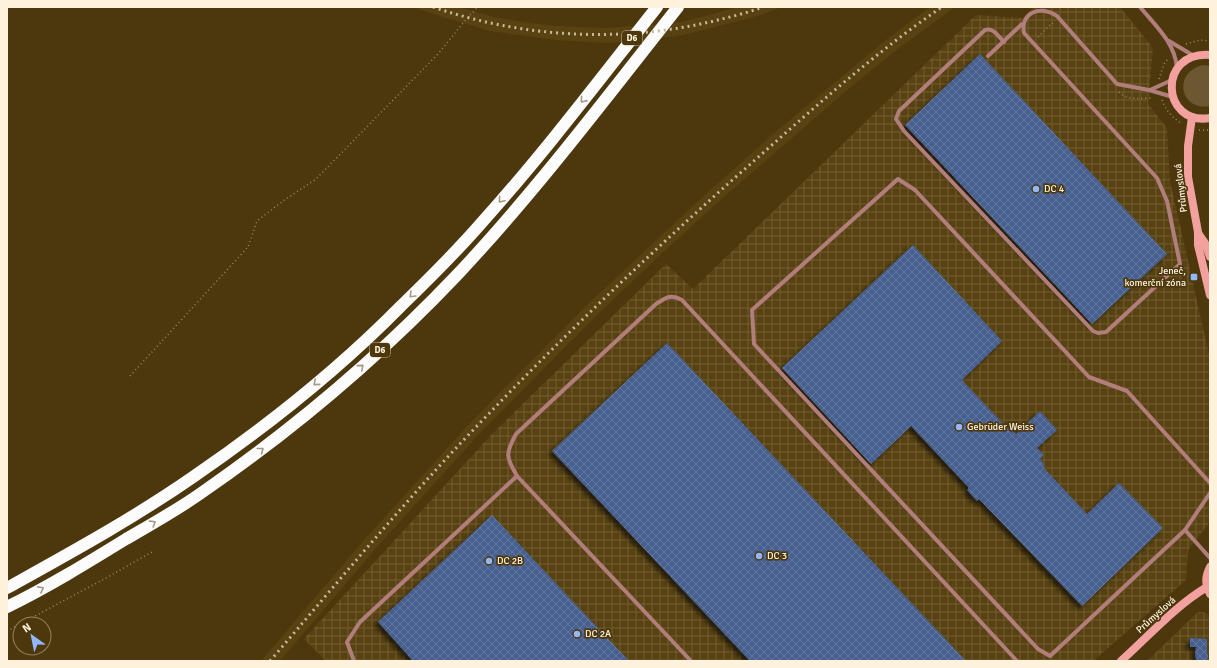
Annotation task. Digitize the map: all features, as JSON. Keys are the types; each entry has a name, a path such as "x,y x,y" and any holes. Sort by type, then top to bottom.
{"highway":[{"name":"D6","path":"7,588 67,555 192,478 263,426 355,350 400,308 484,220 532,164 657,7"},
{"name":"D6","path":"7,607 77,570 202,493 308,412 367,362 457,275 495,233 542,178 678,7"}],"main road":[{"path":"1210,55 1194,56 1186,60 1177,69 1172,80 1171,89 1173,97 1182,111 1192,117 1203,119 1210,118"},
{"name":"Průmyslová","path":"1192,117 1188,146 1188,177 1202,263 1210,295"},
{"name":"Průmyslová","path":"1198,232 1205,243 1210,257"},
{"name":"Průmyslová","path":"1121,661 1175,610 1194,595 1208,590 1207,574 1210,567"}],"lane":[{"path":"1140,7 1169,41 1194,56"},
{"path":"988,56 1022,24 1026,17 1038,11 1045,10 1052,12 1057,16 1117,84 1150,90 1173,97"},
{"path":"1004,42 992,30 985,30 899,111 896,119 904,130 1093,330 1098,333 1106,332 1180,264 1168,201 1156,178 1024,33 1022,24"},
{"path":"1169,41 1176,59 1177,69"},
{"path":"1150,90 1172,80"},
{"path":"1210,483 1127,391 1089,377 915,190 898,179 752,310 754,344 1038,649 1050,656 1185,530 1210,493"},
{"path":"691,661 517,476 508,461 508,447 516,434 656,304 667,296 676,297 682,300 1017,661"},
{"path":"354,661 347,642 360,622 517,476"},
{"path":"1185,530 1210,558"}],"path":[{"path":"130,376 248,247 257,221 283,200 316,179 438,54 478,7"},
{"path":"7,630 152,552"}],"shaded area":[{"path":"414,7 458,7 494,17 522,22 556,26 607,28 666,24 686,21 739,7 782,7 761,15 688,34 648,40 607,43 555,40 490,31"},
{"path":"930,7 955,7 895,51 846,91 717,203 658,257 598,314 480,433 376,548 280,661 261,661 365,539 470,423 588,304 708,192 772,135 886,40"},
{"path":"1034,7 1120,7 1153,48 1148,104 1167,128 1170,181 1210,359 1210,522 1188,550 1186,580 1093,661 326,661 304,639 492,434 666,264 693,289 976,15 1022,18"},
{"path":"1203,65 1210,66 1210,106 1200,106 1192,103 1186,98 1184,90 1184,83 1187,75 1193,69"},
{"path":"1198,612 1203,612 1210,615 1210,661 1147,661"}],"building":[{"name":"DC 4","path":"980,54 1167,254 1092,324 905,125"},
{"path":"913,245 1002,341 962,380 1009,430 1011,428 1016,434 1040,411 1057,430 1037,448 1044,455 1040,459 1045,465 1043,467 1087,514 1119,483 1163,528 1082,606 979,499 977,501 967,490 969,488 911,426 871,464 782,368"},
{"name":"DC 3","path":"667,343 966,661 750,661 552,451"},
{"name":"DC 2B","path":"492,515 629,661 413,661 378,622"},
{"path":"1190,638 1207,639 1207,661 1197,661 1195,656 1196,647 1190,647"}],"railway":[{"path":"433,7 502,25 537,31 573,34 644,32 679,28 745,13 763,7"},
{"path":"270,661 449,455 572,330 671,236 813,109 863,66 942,7"}],"place":[{"name":"DC 4","path":"1036,189"},
{"name":"Jeneč, komerční zóna","path":"1194,277"},
{"name":"Gebrüder Weiss","path":"959,427"},
{"name":"DC 3","path":"759,556"},
{"name":"DC 2B","path":"489,561"},
{"name":"DC 2A","path":"577,634"}]}
